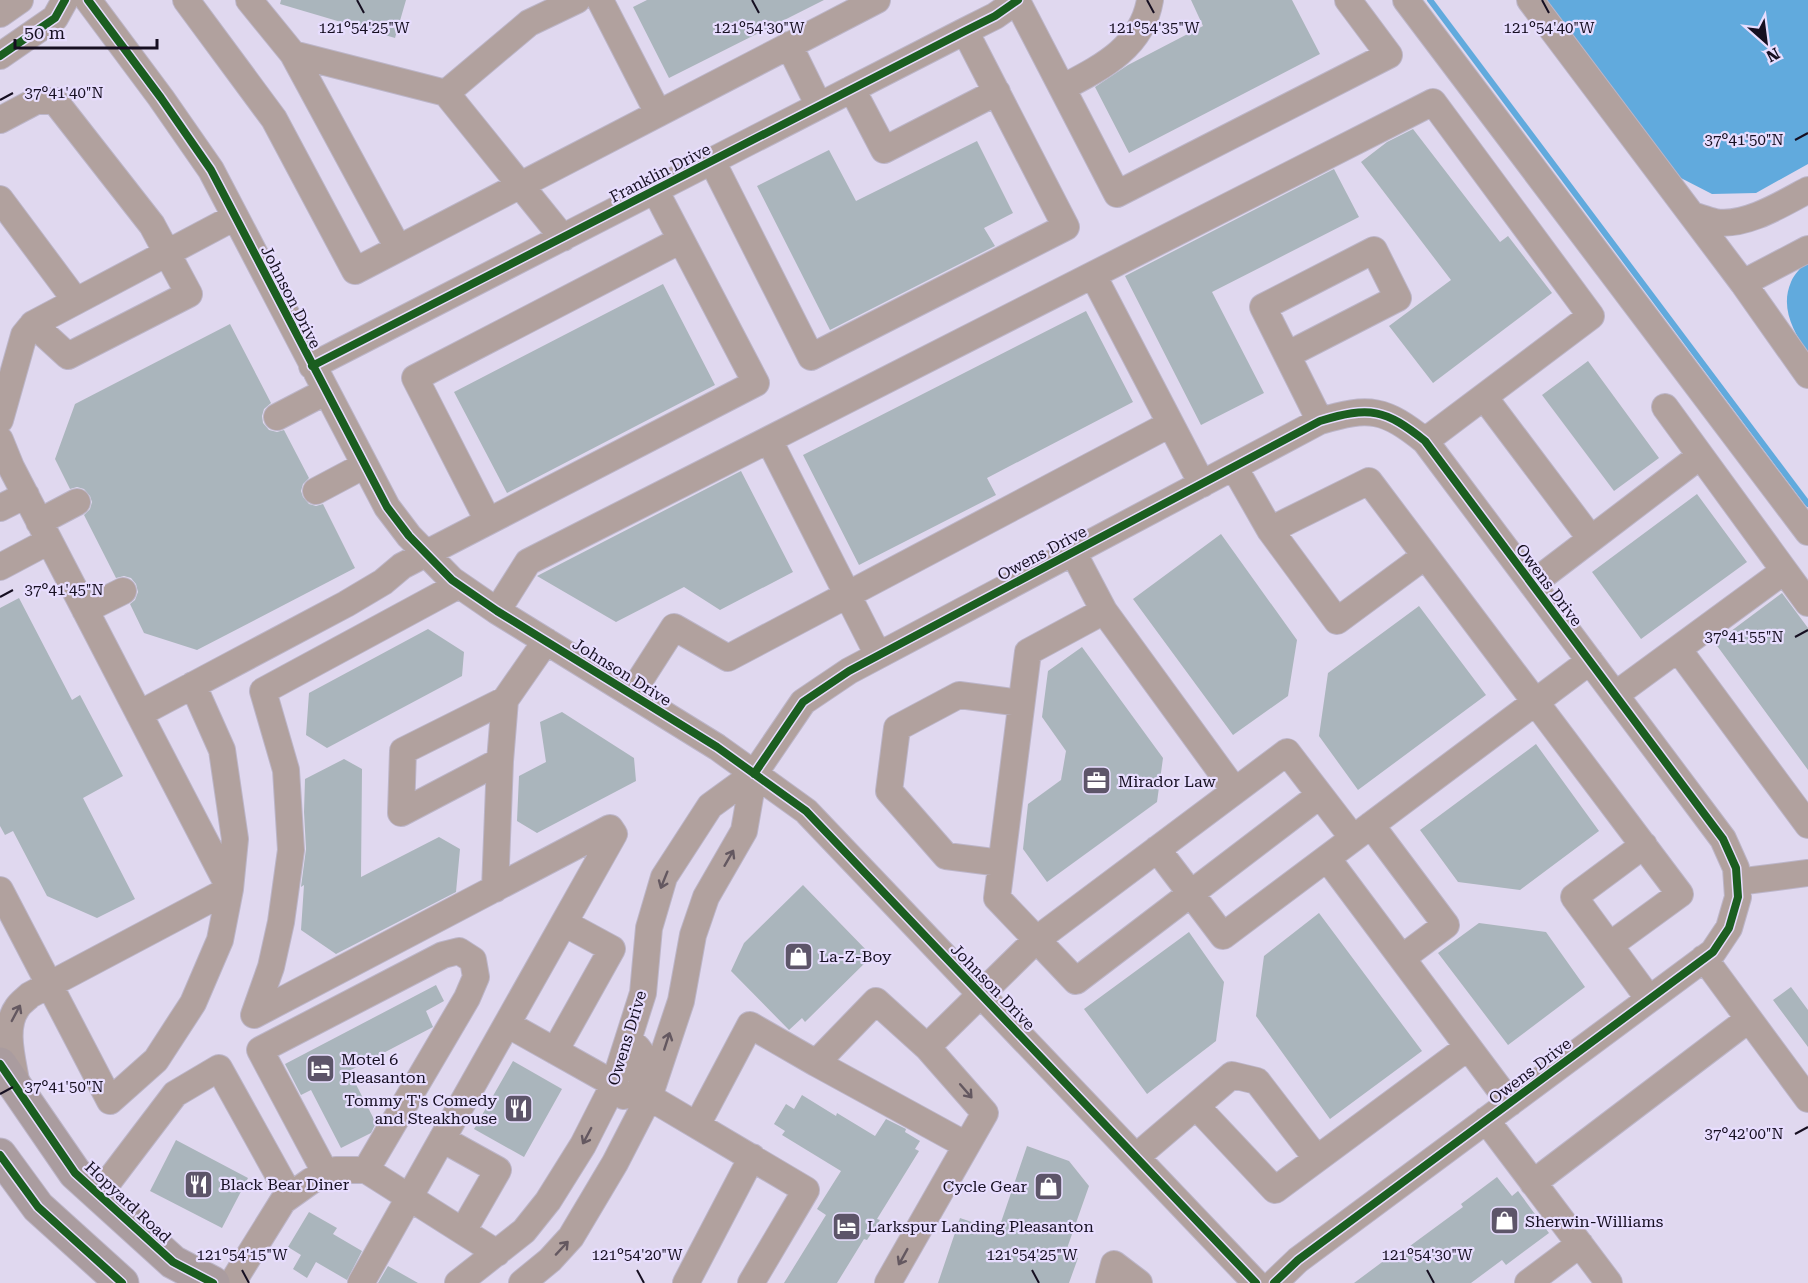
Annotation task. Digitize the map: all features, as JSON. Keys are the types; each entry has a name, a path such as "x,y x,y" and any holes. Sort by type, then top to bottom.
{"main road":[{"name":"Hopyard Road","path":"9,1077 75,1173 173,1262 213,1283"},
{"path":"2,1162 38,1207 122,1283"}],"street":[{"path":"0,14 20,0"},
{"path":"0,56 55,18 65,0"},
{"name":"Johnson Drive","path":"88,0 211,170 387,507 426,554 459,585 497,611 717,747 806,811 1256,1283"},
{"path":"186,0 274,119 355,271 877,0"},
{"path":"250,0 292,54 399,248"},
{"path":"446,93 529,23 577,0"},
{"path":"600,0 658,113"},
{"path":"1062,88 1113,60 1126,47 1145,19 1150,0"},
{"path":"1018,1 1117,194 1389,56 1348,0"},
{"path":"1406,0 1808,532"},
{"path":"1530,0 1743,283 1808,375"},
{"name":"Franklin Drive","path":"312,366 965,31 1018,1"},
{"path":"712,161 810,357 1066,226 965,31"},
{"path":"789,45 819,106"},
{"path":"292,54 446,93 563,238"},
{"path":"852,89 884,150 997,92"},
{"path":"0,120 36,101 55,101 152,225 189,294 69,356 33,324"},
{"path":"497,611 528,562 1433,102 1591,316 1425,441"},
{"path":"139,714 346,604 383,582 402,566 756,383 655,190"},
{"path":"1692,215 1716,222 1746,219 1770,210 1808,190"},
{"path":"0,200 76,301"},
{"path":"0,420 24,335 33,324 235,217"},
{"path":"488,521 415,378 681,240"},
{"path":"1743,283 1808,249"},
{"path":"1287,354 1398,298 1374,250 1263,306 1320,421"},
{"path":"1093,275 1202,484"},
{"path":"277,417 326,392"},
{"path":"1484,397 1591,539"},
{"path":"1665,407 1808,603"},
{"name":"Owens Drive","path":"458,1283 524,1231 548,1201 583,1145 614,1084 643,993 649,928 664,877 710,806 754,774 803,702 849,670 1320,421 1348,412 1377,412 1401,422 1425,441 1723,838 1736,868 1738,897 1729,928 1713,952 1298,1260 1274,1283"},
{"path":"631,694 674,627 728,658 1170,424"},
{"path":"0,440 44,531 230,889"},
{"path":"769,440 878,655"},
{"path":"1532,584 1700,456"},
{"path":"316,491 365,465"},
{"path":"1234,467 1270,530 1337,621 1425,556"},
{"path":"1270,530 1369,481 1680,894 1610,945"},
{"path":"0,508 26,495"},
{"path":"0,567 77,502"},
{"path":"1073,552 1104,611 1235,790"},
{"path":"1615,695 1784,571"},
{"path":"361,1283 614,834 610,828 254,1015 274,956 291,850 286,770 263,691 459,585"},
{"path":"85,610 123,591"},
{"path":"1104,611 1028,652 997,898 1076,981 1320,795"},
{"path":"500,761 402,813 403,751 505,700 546,641"},
{"path":"1678,649 1808,825"},
{"path":"1157,849 1223,936 1590,661"},
{"path":"0,890 110,1101 156,1060 193,1004 220,940 230,889 235,839 222,750 193,685"},
{"path":"1001,863 946,856 889,791 897,728 959,695 1021,703"},
{"path":"495,889 505,700"},
{"path":"927,1047 1036,940 1287,752 1320,795 1362,831 1446,925 1402,958"},
{"name":"Owens Drive","path":"522,1283 550,1260 572,1237 649,1097 681,1001 693,935 706,897 744,831 754,774"},
{"path":"1644,845 1574,897 1649,999"},
{"path":"1327,858 1510,1103"},
{"path":"1737,882 1808,873"},
{"path":"9,1077 12,1017 17,1007 30,995 230,889"},
{"path":"555,1051 612,949 564,922"},
{"path":"326,1174 260,1050 443,955 459,951 473,960 476,977 467,998 366,1170"},
{"path":"1704,958 1808,1098"},
{"path":"816,1063 876,1002 927,1047 985,1113 888,1283"},
{"path":"1533,1183 1749,1019"},
{"path":"507,1024 614,1084 622,1092 628,1106 620,1138 623,1148"},
{"path":"697,1125 750,1025 966,1145"},
{"path":"628,1040 642,1052 644,1061 640,1079 641,1086 649,1097 806,1190 751,1283"},
{"path":"1196,1106 1275,1190 1468,1047"},
{"path":"99,1194 175,1094 219,1068 290,1196"},
{"path":"1136,1157 1232,1075 1257,1081 1317,1159"},
{"path":"1486,1120 1609,1283"},
{"path":"442,1139 498,1170 463,1231"},
{"path":"686,1283 752,1157"},
{"path":"232,1283 283,1201 311,1181 336,1170 366,1170 497,1253"},
{"path":"1528,1283 1580,1244"},
{"path":"1109,1283 1114,1264 1139,1283"}],"water":[{"path":"1546,0 1808,0 1808,164 1756,193 1712,194 1677,176"},
{"path":"1808,259 1808,352 1793,328 1787,301 1792,279"}],"building":[{"path":"281,0 406,0 395,38 280,4"},
{"path":"647,0 824,0 669,78 633,7"},
{"path":"1191,0 1292,0 1320,54 1129,153 1095,87 1128,65 1203,26"},
{"path":"1413,129 1500,242 1508,236 1552,293 1433,383 1389,326 1451,280 1361,162 1387,142"},
{"path":"977,141 1013,213 984,228 995,246 830,330 757,186 829,150 856,201"},
{"path":"1334,169 1359,217 1212,292 1264,393 1201,425 1125,276"},
{"path":"663,284 715,385 507,493 454,392"},
{"path":"1086,311 1133,402 987,478 996,495 859,565 803,455"},
{"path":"230,324 271,403 264,409 263,423 269,430 277,432 284,430 309,478 303,484 301,491 303,497 309,504 316,506 323,504 355,568 197,650 144,633 130,604 135,600 138,592 136,584 131,578 124,576 116,578 84,515 90,509 92,502 90,496 84,489 77,487 70,489 55,459 75,404"},
{"path":"1588,361 1659,458 1614,491 1542,395"},
{"path":"741,471 793,572 720,610 684,587 616,622 537,576"},
{"path":"1697,494 1747,562 1641,639 1592,572"},
{"path":"1221,534 1297,640 1288,696 1233,735 1133,599"},
{"path":"1782,593 1808,628 1808,770 1715,643"},
{"path":"19,598 72,700 80,695 123,776 83,798 135,899 97,918 47,896 13,831 5,835 0,826 0,608"},
{"path":"1419,606 1486,695 1358,790 1319,736 1328,673"},
{"path":"428,629 464,652 462,676 327,748 306,735 309,693"},
{"path":"1082,647 1163,758 1157,802 1047,882 1023,849 1028,804 1061,780 1066,751 1042,717 1048,671"},
{"path":"562,712 634,758 636,781 537,833 517,821 519,776 546,762 540,722"},
{"path":"1536,744 1599,831 1520,890 1458,882 1420,830"},
{"path":"344,759 362,769 361,877 439,837 460,849 456,892 336,954 301,930 304,885 301,887 306,849 305,779"},
{"path":"803,885 872,956 805,1022 802,1018 789,1030 731,971 744,943"},
{"path":"1319,913 1422,1051 1330,1119 1256,1016 1264,956"},
{"path":"1479,923 1546,932 1585,987 1508,1045 1438,953"},
{"path":"1189,932 1224,982 1216,1041 1147,1094 1084,1009"},
{"name":"Motel 6 Pleasanton","path":"436,985 444,1001 426,1011 433,1027 349,1071 376,1123 371,1133 341,1148 311,1090 301,1095 285,1064"},
{"path":"1791,987 1808,1010 1808,1047 1773,1000"},
{"name":"Tommy T's Comedy and Steakhouse","path":"513,1061 562,1089 524,1157 474,1129"},
{"path":"802,1095 875,1136 886,1119 906,1129 905,1132 920,1141 915,1149 919,1151 877,1219 880,1220 867,1240 864,1239 837,1283 784,1283 826,1215 817,1209 841,1171 782,1135 785,1131 774,1124 786,1104 794,1109"},
{"name":"Black Bear Diner","path":"176,1140 248,1178 222,1228 150,1191"},
{"path":"1027,1146 1069,1161 1089,1186 1065,1254 1078,1258 1069,1283 938,1283 960,1218 998,1231"},
{"path":"1497,1177 1512,1196 1518,1191 1549,1233 1506,1265 1502,1260 1471,1283 1354,1283 1393,1254 1395,1257 1463,1207 1461,1204"},
{"path":"309,1212 337,1228 333,1234 362,1251 347,1280 316,1262 307,1278 293,1269 301,1255 288,1247"},
{"path":"388,1266 418,1283 378,1283"}],"waterway":[{"path":"1430,0 1808,504"}],"cycle path":[{"path":"0,56 55,18 65,0"},
{"path":"88,0 211,170 387,507 409,536 452,580 497,611 717,747 806,811 1256,1283"},
{"path":"312,366 995,16 1018,0"},
{"path":"754,774 803,702 849,671 1320,421 1352,413 1376,413 1399,422 1425,441 1723,839 1736,868 1738,897 1729,928 1713,952 1298,1260 1274,1283"},
{"path":"0,1064 75,1173 173,1262 213,1283"},
{"path":"0,1155 38,1207 122,1283"}],"place":[{"name":"Mirador Law","path":"1097,781"},
{"name":"La-Z-Boy","path":"798,956"},
{"name":"Motel 6 Pleasanton","path":"320,1068"},
{"name":"Tommy T's Comedy and Steakhouse","path":"518,1109"},
{"name":"Black Bear Diner","path":"199,1184"},
{"name":"Cycle Gear","path":"1048,1186"},
{"name":"Sherwin-Williams","path":"1504,1221"},
{"name":"Larkspur Landing Pleasanton","path":"846,1226"}]}
